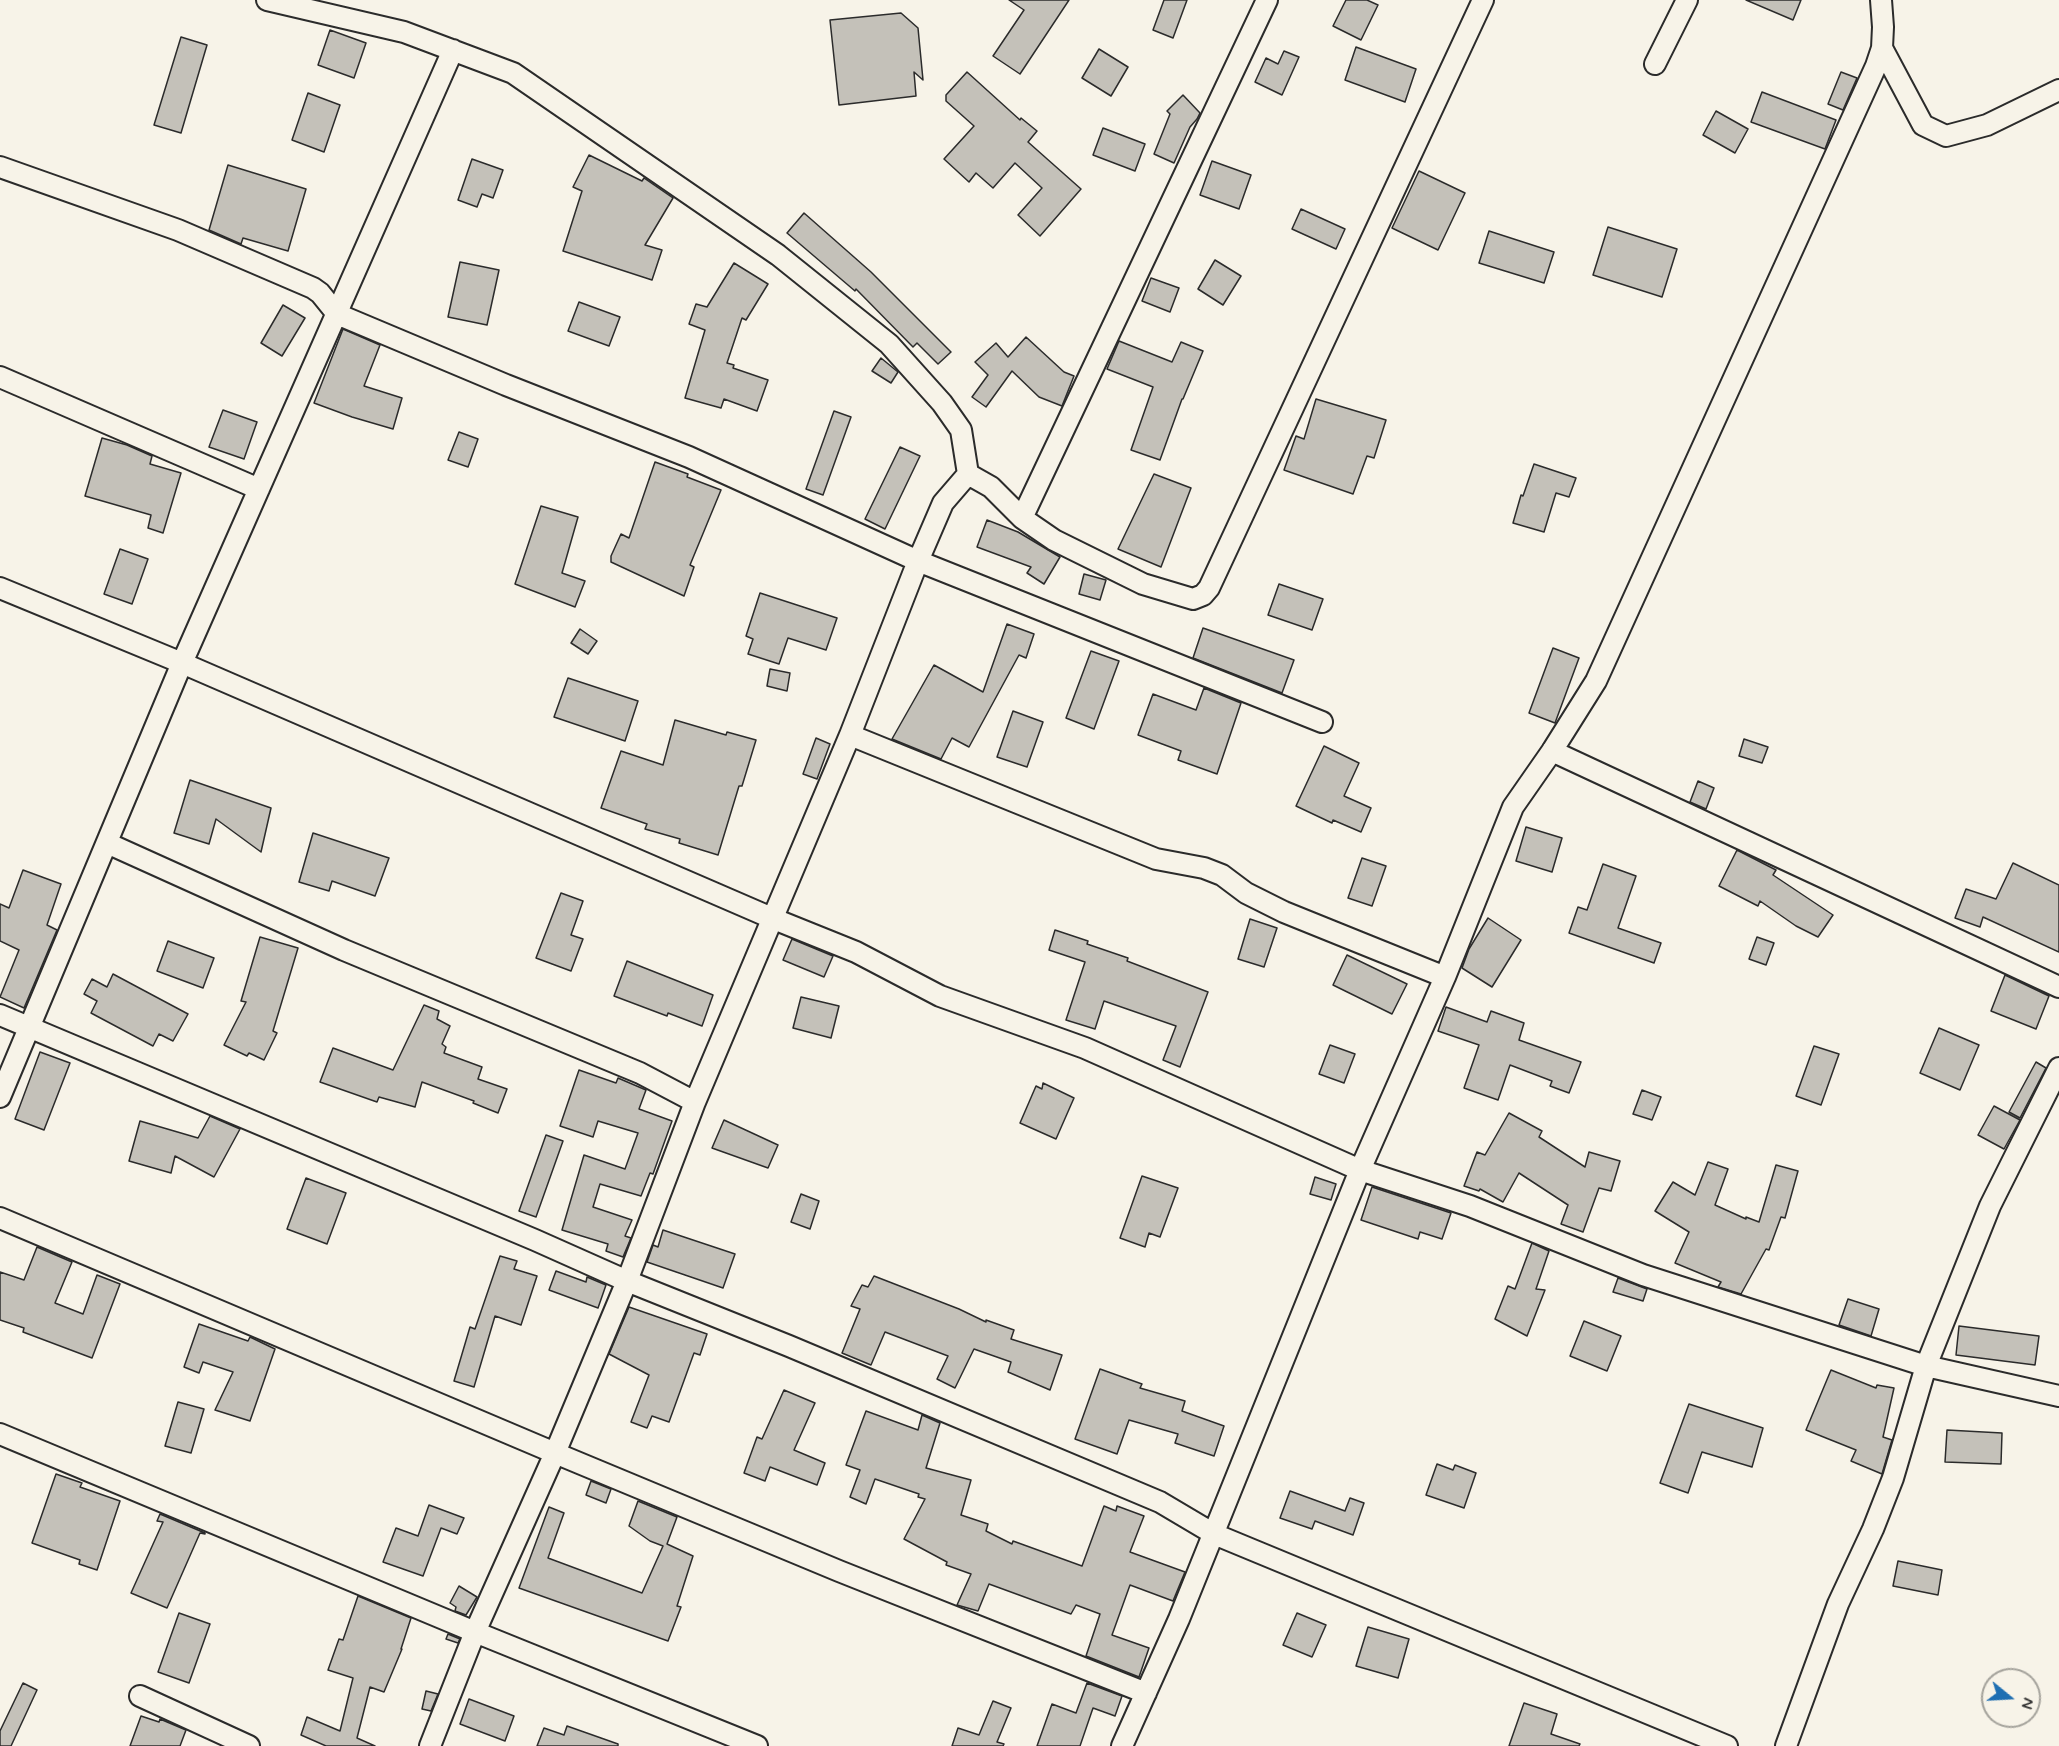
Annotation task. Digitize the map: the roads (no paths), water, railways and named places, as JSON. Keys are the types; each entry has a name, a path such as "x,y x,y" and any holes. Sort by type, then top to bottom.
{"street":[{"path":"1022,518 1267,0"},
{"path":"968,474 991,487 1022,518 1054,540 1143,584 1194,599 1203,595 1214,577 1484,0"},
{"path":"1655,64 1687,0"},
{"path":"1122,1746 1179,1619 1360,1170 1445,977 1514,807 1596,681 1876,66 1882,48 1881,0"},
{"path":"274,1 404,32 513,74 778,255 889,344 942,403 961,430 968,474 943,503 918,561 850,735 695,1102 627,1281 555,1454 475,1632 430,1746"},
{"path":"1882,48 1923,125 1947,135 1987,125 2059,90"},
{"path":"0,1097 182,663 453,50"},
{"path":"0,167 178,230 313,288 337,314 689,458 918,561 1322,722"},
{"path":"0,377 259,489"},
{"path":"0,588 182,663 774,919 856,952 940,996 1086,1048 1360,1170 1470,1206 1643,1275 1926,1366 2059,1396"},
{"path":"850,735 1156,859 1204,868 1222,875 1245,892 1284,912 1445,977"},
{"path":"1552,751 2059,987"},
{"path":"107,843 344,950 640,1073 695,1102"},
{"path":"0,1015 535,1240 627,1281 789,1346 1160,1502 1214,1534 1727,1746"},
{"path":"1786,1746 1838,1604 1873,1529 1893,1478 1926,1366 1990,1206 2059,1068"},
{"path":"0,1218 555,1454 1146,1693"},
{"path":"0,1434 475,1632 757,1746"},
{"path":"140,1696 249,1746"}]}
